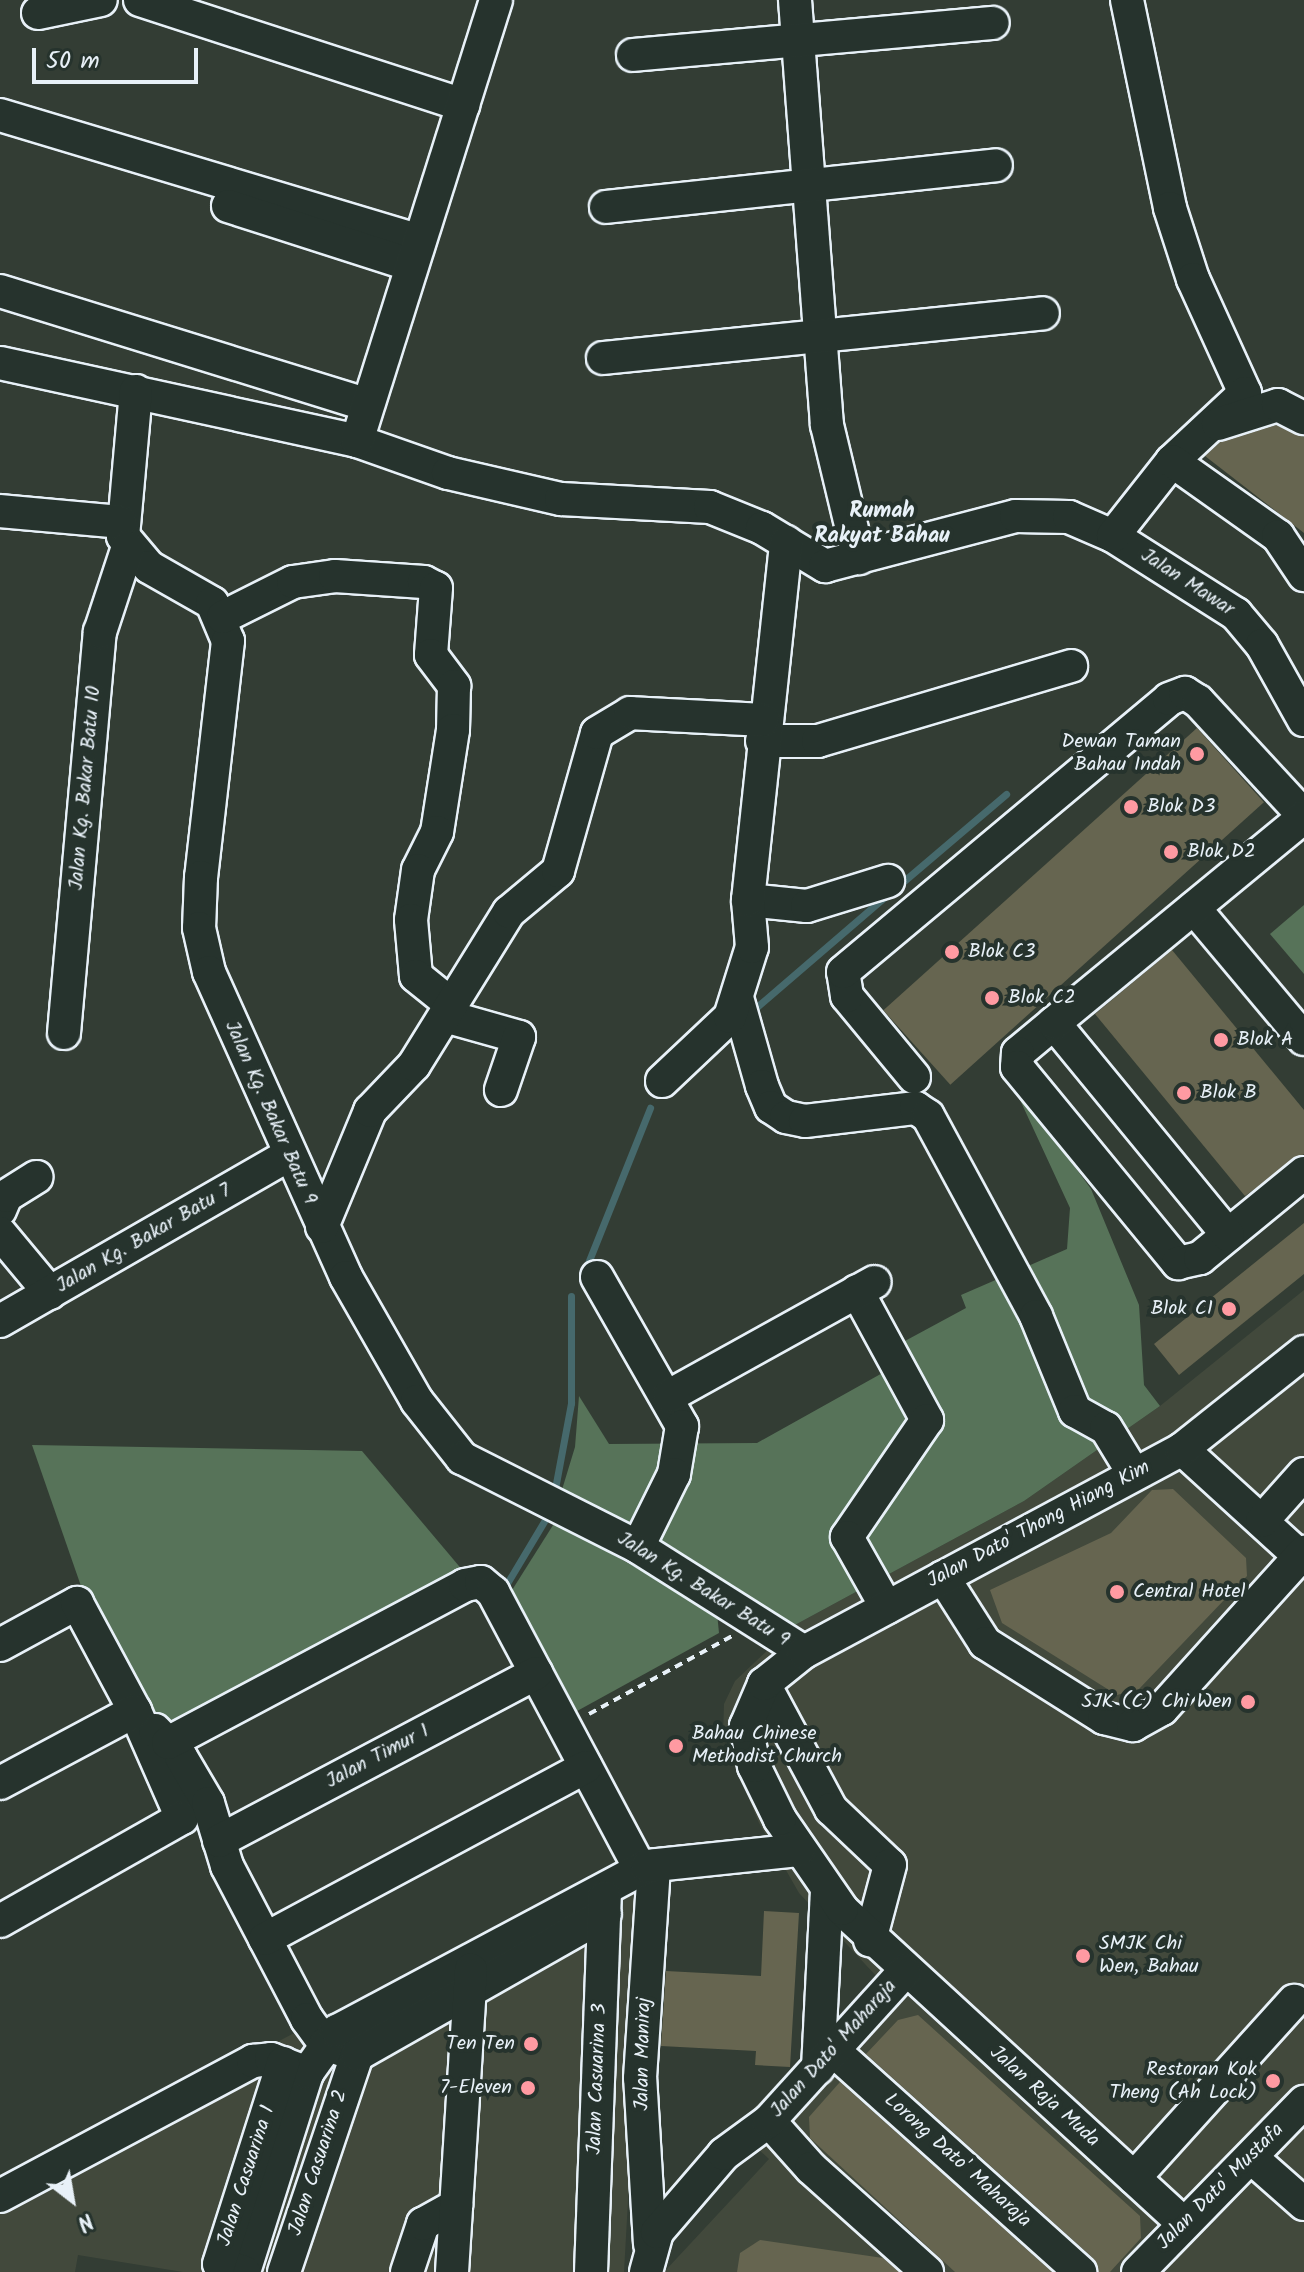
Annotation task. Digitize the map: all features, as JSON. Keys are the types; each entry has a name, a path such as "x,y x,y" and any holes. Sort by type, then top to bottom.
{"street":[{"path":"38,13 101,0"},
{"path":"140,0 463,105"},
{"path":"357,441 496,0"},
{"path":"795,0 804,186 827,425 859,558"},
{"path":"1113,536 1172,461 1245,393 1193,279 1170,208 1127,0"},
{"path":"633,55 993,23"},
{"path":"0,115 416,253"},
{"path":"0,133 416,253"},
{"path":"606,207 996,165"},
{"path":"0,291 368,405"},
{"path":"603,358 1043,313"},
{"name":"Jalan Mawar","path":"0,363 357,441 448,473 561,499 710,507 786,542 816,565 859,558 1016,516 1069,517 1113,536 1236,614 1262,645 1304,720"},
{"path":"124,535 136,391"},
{"path":"1204,428 1278,405 1304,418"},
{"path":"1172,461 1278,536 1304,575"},
{"path":"0,511 124,535 149,567 212,603 223,617 293,582 335,576 424,582 436,588 431,655 454,686 453,730 437,832 418,870 411,920 416,976 448,1010 519,1037 501,1090"},
{"name":"Jalan Kg. Bakar Batu 10","path":"64,1033 100,632 124,535"},
{"path":"786,542 762,730 748,900 752,947 741,1012 771,1107 786,1117 805,1121 916,1108 928,1116 1036,1316 1075,1411 1106,1428 1134,1474"},
{"name":"Jalan Kg. Bakar Batu 9","path":"223,617 228,656 199,928 213,983 287,1156 409,1388 450,1449 638,1547 804,1652"},
{"path":"322,1227 370,1111 404,1078 509,912 558,871 593,742 612,719 630,713 762,730 818,741 1071,666"},
{"path":"914,1077 847,996 843,972 1169,699 1185,693 1198,701 1304,816 1018,1053 1017,1067 1172,1258 1193,1263 1304,1173"},
{"path":"748,900 807,906 888,881"},
{"path":"1194,908 1304,1039"},
{"path":"662,1081 730,1017 741,1012"},
{"path":"1054,1023 1228,1235"},
{"name":"Jalan Kg. Bakar Batu 7","path":"0,1321 287,1156"},
{"path":"0,1210 6,1196 37,1177"},
{"path":"0,1233 50,1293"},
{"path":"597,1277 615,1316 669,1396 683,1446 638,1547"},
{"path":"669,1396 866,1286 927,1420 847,1537 887,1608"},
{"name":"Jalan Dato' Thong Hiang Kim","path":"764,1684 804,1652 1182,1449 1304,1352"},
{"path":"943,1577 985,1643 1104,1718 1133,1725 1162,1709 1303,1556 1182,1449"},
{"path":"1262,1521 1304,1474"},
{"path":"168,1743 473,1582 493,1592 586,1767 647,1867"},
{"path":"0,1645 77,1603 135,1711 182,1822 0,1921"},
{"name":"Jalan Timur 1","path":"219,1841 536,1673"},
{"path":"764,1684 831,1809 890,1865 870,1940"},
{"name":"Jalan Raja Muda","path":"764,1684 746,1726 748,1747 799,1850 827,1890 870,1940 1183,2223"},
{"path":"135,1711 168,1743 208,1803 219,1841 265,1939 325,2044 357,2055 470,1974 605,1900 647,1867 799,1850"},
{"path":"0,1783 135,1711"},
{"path":"265,1939 586,1767"},
{"name":"Jalan Maniraj","path":"647,1867 640,2078 648,2258"},
{"path":"826,2060 827,1890"},
{"name":"Jalan Casuarina 3","path":"591,2272 605,1900"},
{"name":"Jalan Dato' Maharaja","path":"648,2258 724,2154 769,2121 905,1971"},
{"path":"244,2272 295,2068 359,2018 470,1974"},
{"path":"452,2272 470,1974"},
{"path":"1134,2178 1295,2002"},
{"name":"Jalan Casuarina 2","path":"284,2272 357,2055"},
{"name":"Lorong Dato' Maharaja","path":"826,2060 1080,2272"},
{"path":"0,2196 245,2065 295,2068"},
{"name":"Jalan Dato' Mustafa","path":"1138,2272 1183,2223 1253,2159 1304,2102"},
{"path":"769,2121 811,2168 927,2272"},
{"path":"1253,2159 1304,2204"},
{"path":"407,2272 423,2224 456,2206"}],"path":[{"path":"565,1727 720,1645 753,1620"}],"shaded area":[{"path":"1304,1290 1304,2272 664,2272 769,2159 735,2128 878,1978 799,1893 759,1823 723,1736 724,1704 735,1681 793,1626 1024,1501 1160,1406"},
{"path":"646,1881 624,2272 183,2272 78,2255 75,2272 0,2272 0,2188 298,2031 348,2038"}],"green space":[{"path":"1304,905 1304,974 1270,934"},
{"path":"1009,1076 1091,1189 1139,1305 1144,1385 1160,1406 1024,1501 793,1626 561,1493 575,1447 579,1396 609,1444 757,1443 886,1371 879,1355 966,1308 961,1295 1067,1249 1070,1208"},
{"path":"32,1445 362,1451 464,1572 172,1727 146,1705 82,1589"},
{"path":"555,1522 717,1613 719,1633 568,1716 507,1598"}],"building":[{"path":"1276,425 1304,437 1304,533 1205,456 1220,442"},
{"path":"1197,728 1264,802 950,1085 883,1010"},
{"path":"1172,950 1304,1110 1304,1154 1245,1196 1095,1014"},
{"name":"Blok C1","path":"1304,1223 1304,1274 1179,1375 1154,1344"},
{"path":"1173,1489 1246,1558 1247,1576 1139,1689 1117,1695 1002,1623 990,1590 1111,1533 1152,1490"},
{"path":"764,1911 799,1913 790,2067 755,2065 756,2051 661,2046 666,1971 761,1976"},
{"path":"918,2015 1140,2216 1141,2238 1110,2272 1098,2272 1093,2258 866,2054 898,2020"},
{"path":"840,2082 1052,2272 955,2272 810,2138 809,2117"},
{"path":"760,2240 883,2258 899,2272 737,2272 740,2253"}],"waterway":[{"path":"898,886 1006,794"},
{"path":"752,1011 888,894"},
{"path":"584,1273 650,1108"},
{"path":"554,1494 571,1403 571,1296"},
{"path":"503,1590 549,1513"}],"place":[{"name":"Dewan Taman Bahau Indah","path":"1197,754"},
{"name":"Blok D3","path":"1131,807"},
{"name":"Blok D2","path":"1171,852"},
{"name":"Blok C3","path":"952,952"},
{"name":"Blok C2","path":"992,998"},
{"name":"Blok A","path":"1221,1040"},
{"name":"Blok B","path":"1184,1093"},
{"name":"Blok C1","path":"1229,1309"},
{"name":"Central Hotel","path":"1117,1592"},
{"name":"SJK (C) Chi Wen","path":"1248,1702"},
{"name":"Bahau Chinese Methodist Church","path":"676,1746"},
{"name":"SMJK Chi Wen, Bahau","path":"1083,1956"},
{"name":"Ten Ten","path":"531,2044"},
{"name":"Restoran Kok Theng (Ah Lock)","path":"1273,2081"},
{"name":"7-Eleven","path":"528,2088"}],"district":[{"name":"Rumah Rakyat Bahau","path":"882,524"}]}
